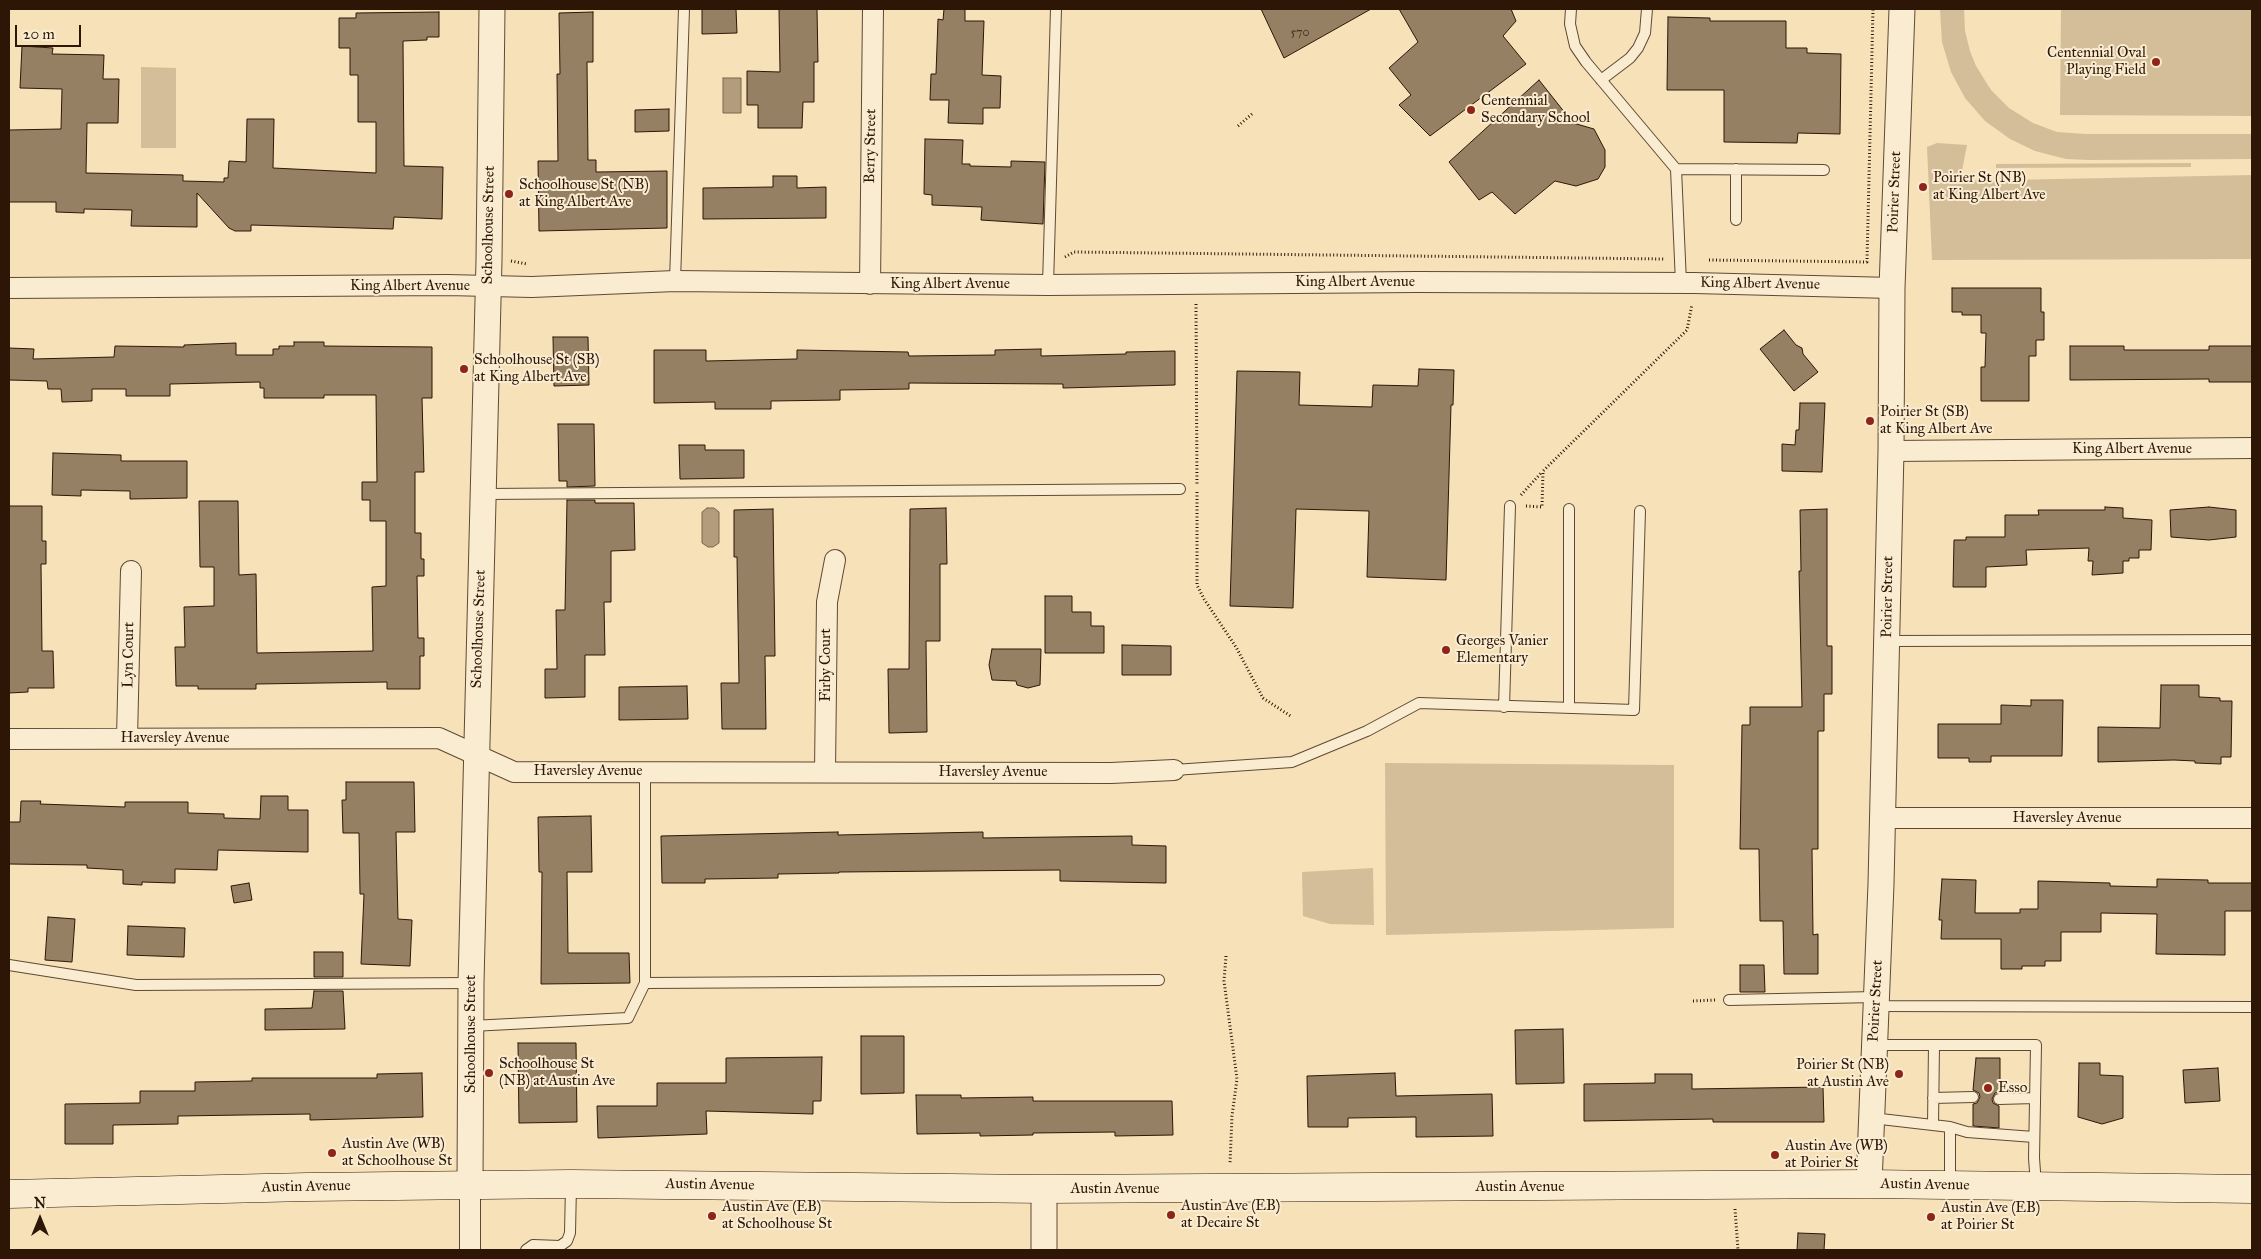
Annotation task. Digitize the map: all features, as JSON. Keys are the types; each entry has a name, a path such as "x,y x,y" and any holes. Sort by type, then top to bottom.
{"main road":[{"name":"Austin Avenue","path":"9,1194 470,1184 1044,1189 1869,1184 2252,1189"}],"street":[{"name":"Schoolhouse Street","path":"470,1250 471,983 488,286 492,9"},
{"name":"Berry Street","path":"870,284 872,9"},
{"name":"Poirier Street","path":"1869,1184 1887,641 1892,288 1902,9"},
{"name":"King Albert Avenue","path":"9,288 532,287 675,281 870,284 1048,276 1416,282 1681,283 1892,288"},
{"name":"King Albert Avenue","path":"1891,451 2252,448"},
{"name":"Firby Court","path":"826,771 827,602 835,560"},
{"name":"Lyn Court","path":"127,738 131,572"},
{"name":"Haversley Avenue","path":"9,739 439,738 514,772 826,771 1111,773 1174,770"},
{"name":"Haversley Avenue","path":"1882,818 2252,818"},
{"path":"1044,1189 1044,1250"}],"lane":[{"path":"675,281 684,9"},
{"path":"1048,276 1056,9"},
{"path":"1571,9 1570,24 1575,46 1676,169 1681,283"},
{"path":"1601,80 1630,58 1638,48 1645,33 1648,9"},
{"path":"1676,169 1824,170"},
{"path":"1736,169 1736,220"},
{"path":"483,494 1180,489"},
{"path":"1504,707 1510,506"},
{"path":"1569,509 1569,708"},
{"path":"1174,770 1292,762 1367,731 1419,704 1634,710 1640,511"},
{"path":"1887,641 2252,640"},
{"path":"471,1026 628,1018 645,983 645,771"},
{"path":"9,965 136,985 471,983"},
{"path":"645,983 1159,980"},
{"path":"1729,1000 2252,1008"},
{"path":"1874,1045 2036,1045 2034,1136 2036,1187"},
{"path":"1933,1125 1934,1045"},
{"path":"1934,1098 1973,1097"},
{"path":"2000,1099 2035,1098"},
{"path":"1872,1118 1950,1126 1967,1132 2034,1136"},
{"path":"1950,1126 1950,1186"},
{"path":"526,1250 534,1245 560,1246 568,1242 571,1184"}],"path":[{"path":"1048,276 1074,252 1867,262 1873,9"},
{"path":"1238,126 1252,114"},
{"path":"1196,302 1197,585 1236,648 1263,698 1292,717"},
{"path":"1510,506 1543,471 1687,330 1690,323"},
{"path":"1510,506 1542,507 1543,471"},
{"path":"1226,956 1224,981 1237,1079 1232,1116 1230,1188"},
{"path":"1735,1184 1735,1225 1738,1250"}],"shaded area":[{"path":"1940,9 1964,9 1965,31 1976,66 1991,90 2009,108 2033,123 2057,132 2085,134 2252,134 2252,159 2066,159 2035,151 2010,139 1985,121 1965,98 1951,72 1942,42"},
{"name":"Centennial Oval Playing Field","path":"2061,9 2252,9 2252,116 2060,115"},
{"path":"141,67 176,68 176,148 141,148"},
{"path":"723,78 741,78 741,113 723,113"},
{"path":"1937,143 1967,145 1960,181 2252,175 2252,259 1932,260 1927,147"},
{"path":"2191,163 2191,167 1996,168 1996,164"},
{"path":"707,508 714,508 719,512 719,543 713,547 708,547 702,543 702,512"},
{"path":"1385,763 1674,765 1674,928 1386,935"},
{"path":"1373,868 1374,925 1330,924 1303,916 1302,872"}],"building":[{"path":"702,9 736,9 737,33 702,34"},
{"path":"779,9 817,9 818,62 814,62 814,102 803,102 802,128 758,128 758,105 747,105 747,71 780,72"},
{"path":"944,9 965,9 965,21 984,21 982,75 1001,76 1000,108 983,108 983,124 948,123 949,100 930,100 931,74 936,74 938,19 943,20"},
{"path":"1261,9 1371,9 1284,58"},
{"path":"1399,9 1511,9 1516,21 1503,36 1526,64 1430,136 1399,105 1411,95 1389,68 1418,42"},
{"path":"439,12 439,37 427,37 427,40 403,41 404,166 443,167 442,219 394,217 393,229 251,225 251,231 235,231 229,228 197,193 197,227 131,226 132,210 84,209 84,213 56,212 56,202 9,202 9,130 61,129 62,89 20,88 22,46 53,48 52,54 104,55 103,79 119,79 118,123 87,123 86,173 183,175 183,181 224,182 224,178 228,178 229,161 246,162 247,119 274,119 273,168 376,173 376,122 358,122 358,75 350,75 350,48 339,48 339,18 356,18 356,13"},
{"path":"593,12 593,62 587,62 588,160 596,160 596,172 667,171 667,228 539,231 538,161 558,161 557,74 560,74 559,13"},
{"path":"1668,17 1710,18 1710,21 1786,21 1786,48 1807,48 1807,53 1841,54 1840,134 1798,133 1797,143 1724,142 1724,90 1667,90"},
{"path":"1539,80 1573,123 1594,129 1605,150 1605,167 1598,179 1576,186 1555,181 1515,214 1492,192 1479,200 1449,162"},
{"path":"669,109 669,131 635,132 635,110"},
{"path":"925,139 963,140 962,164 970,164 970,166 1011,167 1011,161 1045,162 1043,224 981,220 982,207 932,205 932,195 924,194"},
{"path":"773,176 797,176 797,188 826,187 826,218 703,219 703,188 773,187"},
{"path":"1952,288 2041,288 2041,312 2044,312 2044,340 2036,340 2036,356 2029,356 2029,401 1981,401 1981,367 1985,367 1986,333 1981,333 1981,315 1962,315 1962,312 1952,312"},
{"path":"1784,330 1796,345 1802,348 1803,354 1818,372 1794,391 1760,349"},
{"path":"553,337 588,337 589,385 554,386"},
{"path":"294,342 324,342 324,346 432,347 432,398 422,398 424,472 415,472 415,533 421,533 421,559 424,559 424,576 417,576 418,638 424,638 424,656 420,656 420,689 387,689 387,682 256,684 256,689 198,689 198,686 176,686 175,647 185,647 184,607 214,606 214,567 200,567 199,501 238,501 239,575 256,574 257,653 373,651 372,587 386,586 386,521 370,521 370,500 362,500 362,482 377,482 376,395 324,395 324,398 264,398 264,388 260,388 260,382 170,384 170,396 126,396 126,389 92,389 92,401 62,402 61,389 48,389 47,381 9,380 9,348 34,349 33,359 114,357 115,346 184,347 184,345 236,343 236,355 273,355 273,349 279,349 279,346 294,346"},
{"path":"2070,346 2124,346 2124,350 2209,350 2209,346 2252,346 2252,382 2209,382 2209,379 2070,380"},
{"path":"1041,349 1041,356 1175,351 1175,385 1063,388 1063,384 909,383 909,389 840,390 840,400 771,401 771,409 715,409 715,402 654,403 654,350 706,350 706,361 797,359 797,350 908,352 909,356 995,355 995,350"},
{"path":"1419,369 1454,370 1453,405 1451,405 1446,580 1367,577 1369,511 1296,509 1293,608 1230,606 1237,371 1300,372 1299,405 1372,407 1373,385 1418,386"},
{"path":"1800,403 1825,403 1822,472 1782,471 1782,444 1795,445 1796,430 1799,430"},
{"path":"558,424 594,424 595,486 567,487 567,481 559,481"},
{"path":"679,445 705,445 705,450 744,450 744,478 680,479"},
{"path":"53,453 121,455 121,461 187,461 187,498 130,499 130,491 81,490 81,496 52,495"},
{"path":"567,500 595,500 595,503 634,503 635,550 611,551 611,602 604,602 605,655 585,655 585,697 545,698 545,669 557,669 556,610 565,610"},
{"path":"9,506 42,506 42,541 46,541 46,564 41,564 42,651 53,651 54,688 28,688 28,692 9,693"},
{"path":"2105,507 2123,508 2123,518 2152,520 2151,550 2139,550 2139,558 2129,558 2129,561 2123,561 2123,573 2092,575 2093,561 2088,561 2089,548 2026,550 2027,565 1986,567 1986,587 1953,587 1954,540 1966,540 1966,537 2005,537 2005,515 2039,515 2038,510 2105,510"},
{"path":"2209,507 2236,510 2236,537 2209,540 2171,537 2170,510"},
{"path":"946,508 947,564 940,564 940,641 926,641 927,732 889,733 888,669 909,669 910,509"},
{"path":"773,509 775,656 765,656 766,729 722,729 721,683 739,683 737,557 734,557 734,510"},
{"path":"1827,509 1827,646 1832,646 1832,694 1824,694 1824,731 1818,731 1818,849 1812,849 1813,935 1818,934 1818,974 1784,974 1783,921 1760,921 1759,849 1740,849 1742,725 1750,725 1750,707 1802,707 1799,571 1801,571 1800,510"},
{"path":"1045,596 1072,596 1072,612 1091,612 1091,626 1104,626 1104,653 1045,653"},
{"path":"1122,645 1171,646 1171,675 1122,675"},
{"path":"992,649 1041,649 1040,685 1028,688 1017,685 1016,681 992,680 989,665"},
{"path":"2161,685 2199,685 2199,697 2220,698 2220,701 2232,701 2231,757 2221,757 2221,764 2174,760 2098,762 2098,727 2160,728"},
{"path":"687,686 688,719 619,720 619,687"},
{"path":"2031,700 2063,700 2062,756 1991,756 1991,762 1969,762 1969,758 1938,758 1938,724 2001,724 2001,705 2031,706"},
{"path":"346,782 414,782 415,832 396,832 398,919 412,920 410,966 361,964 364,894 360,894 359,833 343,833 342,800 346,800"},
{"path":"261,796 288,796 288,810 308,810 308,852 218,850 217,870 175,869 175,883 142,882 142,885 123,884 123,870 87,868 87,865 9,864 9,822 20,822 21,801 41,801 40,804 125,807 125,802 188,802 188,813 224,814 224,818 260,819"},
{"path":"591,816 592,872 567,872 568,953 629,953 630,983 541,984 542,872 539,872 538,817"},
{"path":"838,832 838,835 983,832 983,838 1132,836 1132,845 1166,846 1166,883 1060,881 1060,870 839,872 778,874 778,878 705,879 705,883 662,883 661,836"},
{"path":"1942,879 1976,880 1975,913 2020,913 2020,909 2038,909 2038,881 2110,883 2110,886 2157,887 2157,879 2208,880 2208,883 2252,883 2252,911 2225,911 2225,955 2156,954 2157,914 2101,913 2101,932 2061,932 2061,961 2045,961 2045,966 2022,966 2022,969 2001,969 2001,939 1941,939 1942,920 1939,920"},
{"path":"249,883 252,900 234,903 231,886"},
{"path":"48,917 75,919 72,962 45,960"},
{"path":"128,926 185,928 184,957 127,955"},
{"path":"314,952 343,952 343,977 314,977"},
{"path":"1740,965 1764,965 1765,992 1740,992"},
{"path":"314,991 343,991 345,1029 265,1030 265,1009 312,1008"},
{"path":"1563,1029 1564,1083 1516,1084 1515,1030"},
{"path":"861,1036 904,1036 904,1093 861,1094"},
{"path":"518,1043 576,1043 577,1122 519,1123"},
{"path":"822,1057 821,1101 813,1101 813,1114 706,1111 707,1134 598,1138 597,1106 657,1106 657,1083 726,1083 726,1058"},
{"path":"1976,1058 2000,1058 2000,1092 1995,1093 1992,1099 1993,1103 1999,1106 1999,1128 1973,1126 1973,1104 1977,1103 1980,1097 1979,1093 1973,1090"},
{"path":"2079,1063 2100,1063 2100,1075 2123,1076 2123,1118 2102,1124 2078,1117"},
{"path":"2218,1068 2220,1101 2185,1103 2183,1070"},
{"path":"422,1073 423,1117 310,1120 310,1114 178,1116 178,1124 113,1125 113,1144 65,1144 65,1104 140,1103 140,1091 195,1091 195,1082 252,1081 252,1078 377,1078 377,1074"},
{"path":"1395,1073 1396,1096 1492,1094 1493,1136 1416,1137 1416,1117 1348,1118 1348,1127 1308,1127 1307,1076"},
{"path":"1655,1074 1692,1074 1692,1089 1823,1087 1824,1122 1713,1122 1713,1119 1584,1121 1584,1084 1655,1083"},
{"path":"916,1095 961,1095 961,1098 1033,1097 1033,1101 1172,1101 1173,1135 1115,1136 1115,1132 980,1136 980,1133 917,1134"},
{"path":"1798,1233 1825,1234 1824,1250 1797,1250"}],"place":[{"name":"Centennial Oval Playing Field","path":"2156,62"},
{"name":"Centennial Secondary School","path":"1471,110"},
{"name":"Poirier St (NB) at King Albert Ave","path":"1923,187"},
{"name":"Schoolhouse St (NB) at King Albert Ave","path":"509,194"},
{"name":"Schoolhouse St (SB) at King Albert Ave","path":"464,369"},
{"name":"Poirier St (SB) at King Albert Ave","path":"1870,421"},
{"name":"Georges Vanier Elementary","path":"1446,650"},
{"name":"Schoolhouse St (NB) at Austin Ave","path":"489,1073"},
{"name":"Poirier St (NB) at Austin Ave","path":"1899,1074"},
{"name":"Esso","path":"1988,1088"},
{"name":"Austin Ave (WB) at Schoolhouse St","path":"332,1153"},
{"name":"Austin Ave (WB) at Poirier St","path":"1775,1155"},
{"name":"Austin Ave (EB) at Decaire St","path":"1171,1215"},
{"name":"Austin Ave (EB) at Schoolhouse St","path":"712,1216"},
{"name":"Austin Ave (EB) at Poirier St","path":"1931,1217"}]}
